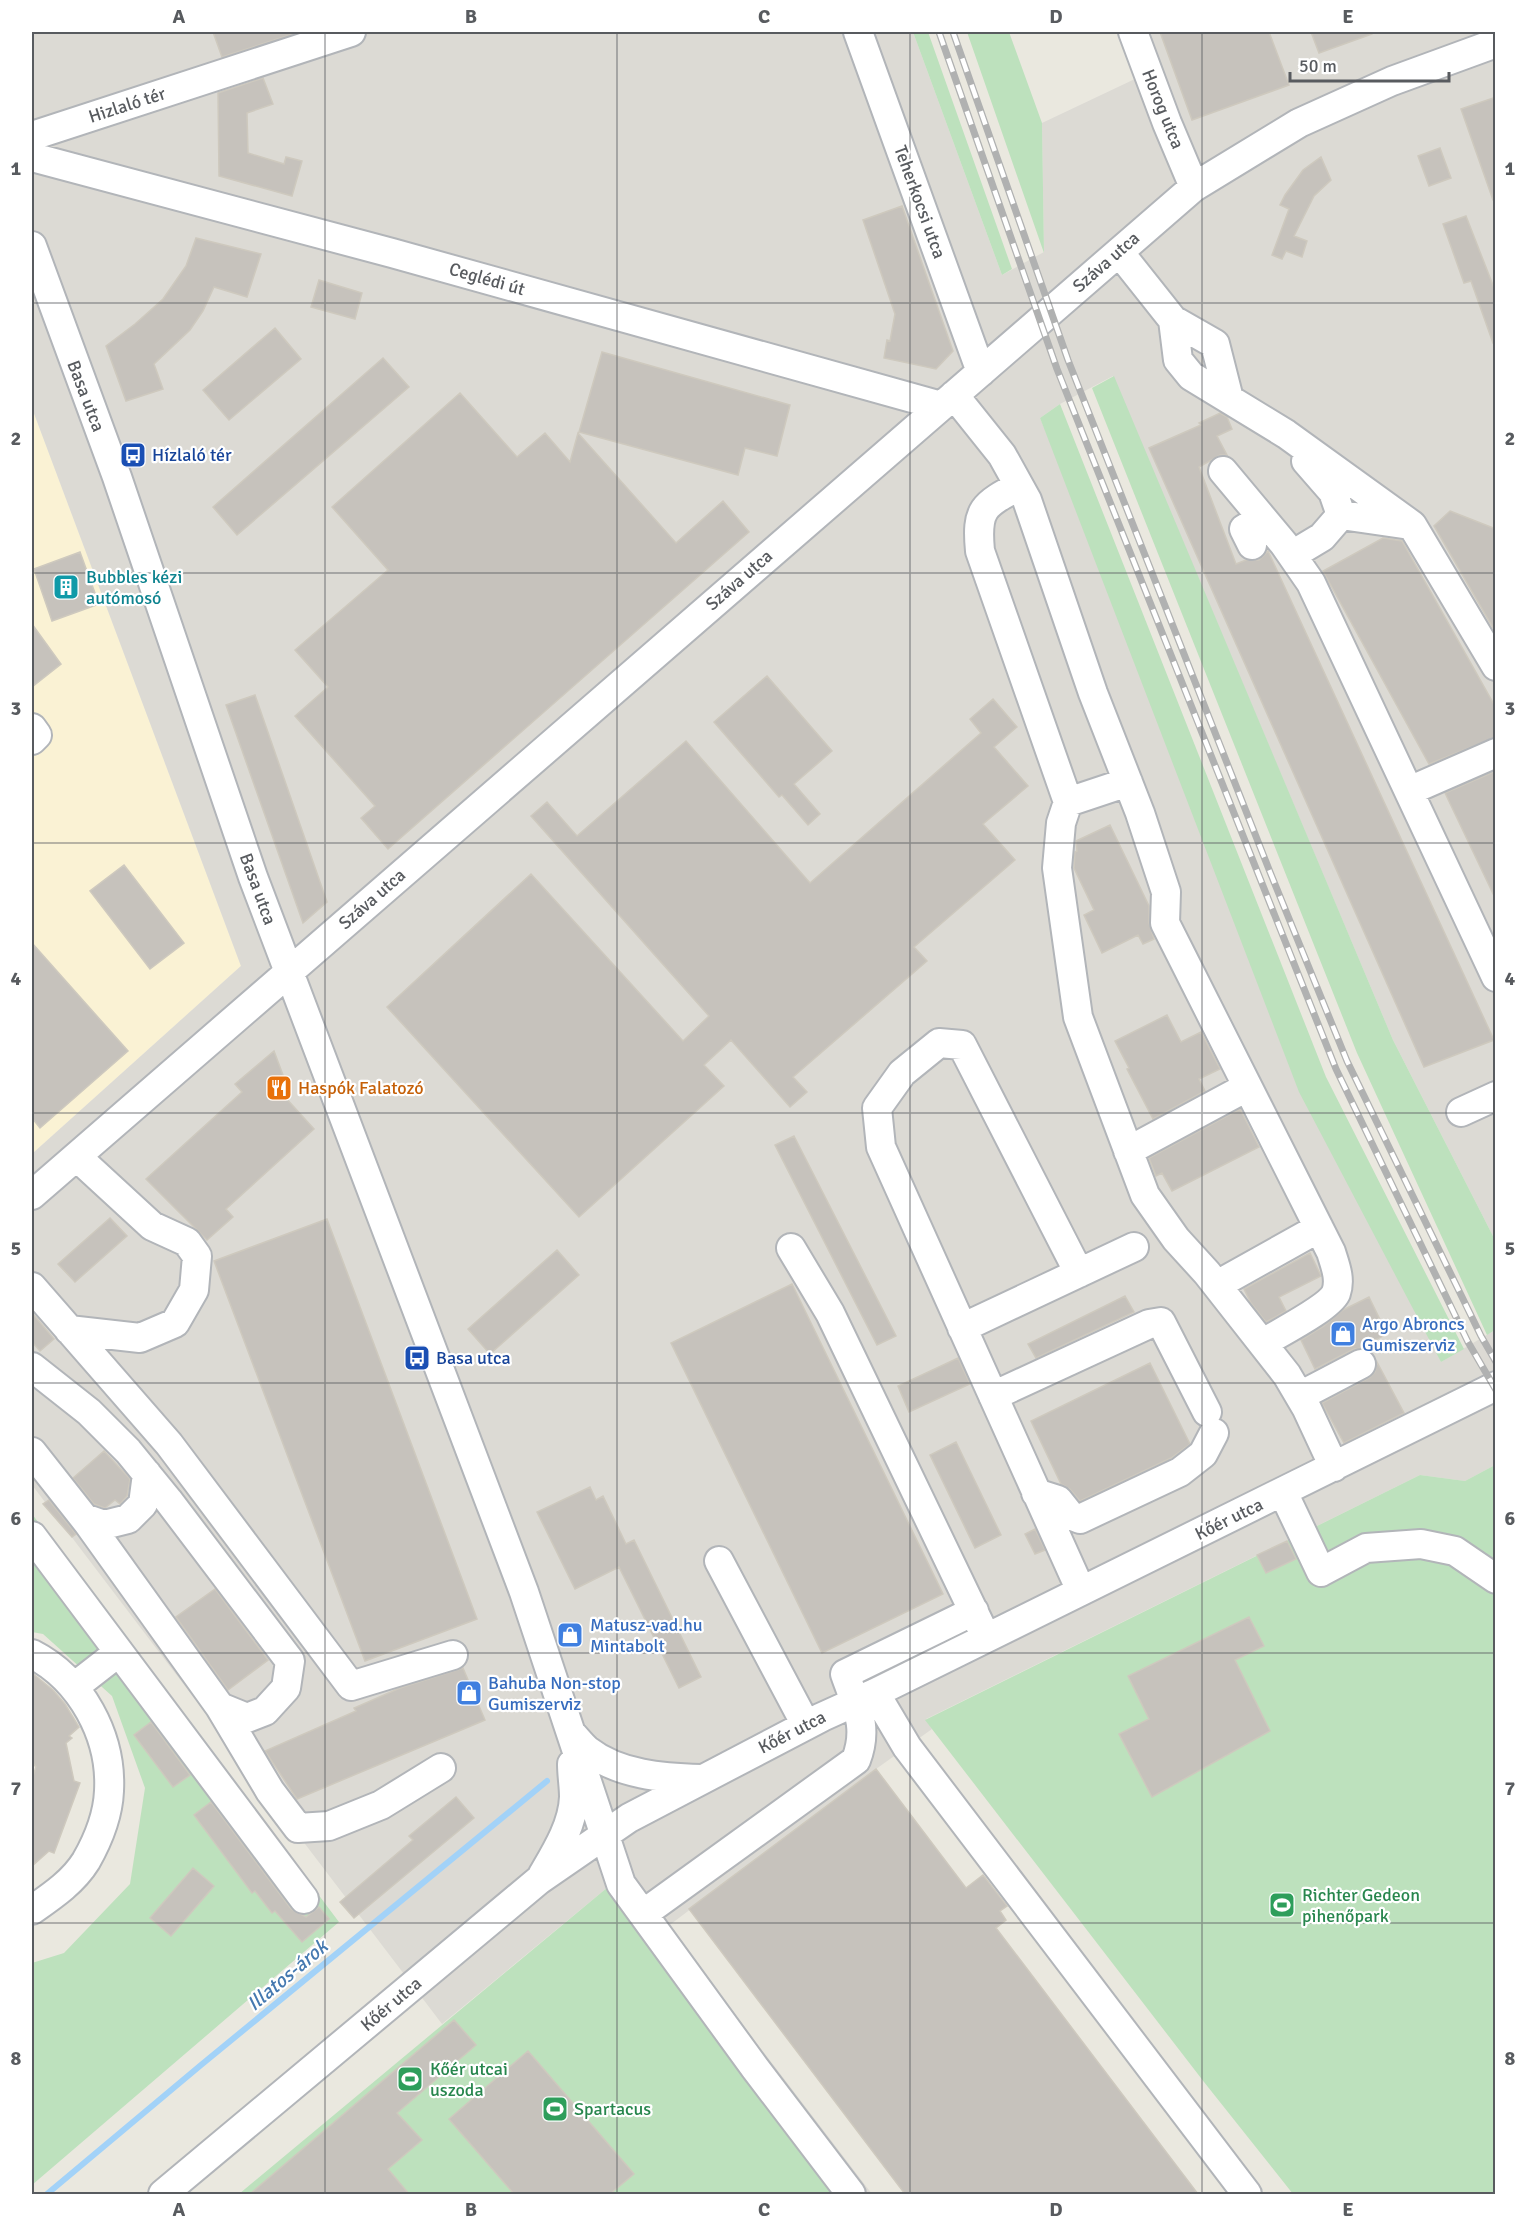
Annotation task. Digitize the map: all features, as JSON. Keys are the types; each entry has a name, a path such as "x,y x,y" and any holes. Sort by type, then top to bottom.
{"street":[{"name":"Hizlaló tér","path":"32,136 351,32"},
{"name":"Teherkocsi utca","path":"858,32 981,372"},
{"name":"Horog utca","path":"1133,32 1194,187"},
{"name":"Száva utca","path":"32,1195 1194,187 1309,118 1392,81 1496,43"},
{"name":"Ceglédi út","path":"32,157 947,400"},
{"name":"Basa utca","path":"32,246 117,477 253,877 524,1592 621,1884 755,2068 851,2194"},
{"path":"1119,252 1173,320 1215,344 1229,399"},
{"path":"1173,320 1178,360 1191,376 1277,428 1412,525 1496,666"},
{"path":"947,400 1002,455 1027,500 1093,693 1140,813 1166,892 1165,923 1319,1228 1338,1275 1335,1294 1322,1308 1263,1342"},
{"path":"1277,428 1333,492 1341,515"},
{"path":"1223,471 1292,555 1311,583 1409,791 1486,933 1496,977"},
{"path":"1018,486 991,501 982,513 978,528 980,551 1068,802 1061,823 1057,868 1078,1017 1145,1195 1176,1239 1263,1342 1300,1396 1334,1467"},
{"path":"1341,515 1412,525"},
{"path":"1292,555 1322,537 1341,515"},
{"path":"1252,545 1244,530 1262,518"},
{"path":"32,728 37,735 32,740"},
{"path":"1409,791 1496,753"},
{"path":"1068,802 1128,782"},
{"path":"1079,1273 962,1045 939,1043 902,1072 877,1108 881,1147 1081,1591"},
{"path":"1128,1151 1247,1087"},
{"path":"1461,1112 1496,1096"},
{"path":"69,1330 140,1338 175,1323 194,1290 197,1256 187,1242 152,1226 77,1157"},
{"path":"1217,1285 1319,1228"},
{"path":"962,1328 1134,1246"},
{"path":"791,1248 830,1312 986,1638"},
{"path":"32,1287 170,1444 351,1686 453,1655"},
{"path":"993,1396 1149,1324 1161,1322 1210,1422 1203,1454 1180,1472 1080,1519 1070,1515 1058,1500 1036,1492"},
{"path":"1300,1396 1361,1364"},
{"path":"32,1367 89,1412 128,1451 290,1661 286,1688 265,1711 247,1718 220,1707"},
{"name":"Kőér utca","path":"163,2194 539,1880 629,1818 806,1725 1496,1386"},
{"path":"32,1452 84,1518 220,1707 270,1791 298,1828 329,1826 381,1805 441,1768"},
{"path":"84,1518 104,1525 128,1519 143,1504 147,1474"},
{"path":"1283,1492 1321,1572 1366,1548 1421,1544 1455,1551 1496,1579"},
{"path":"32,1536 304,1899"},
{"path":"719,1561 806,1725"},
{"path":"974,1611 845,1674 907,1747 1247,2194"},
{"path":"74,1687 119,1652"},
{"path":"32,1654 45,1661 74,1687 95,1719 107,1754 109,1792 102,1829 85,1863 60,1891 32,1910"},
{"path":"643,1914 856,1760 862,1744 865,1698"},
{"path":"570,1731 588,1750 608,1762 662,1778 700,1779"},
{"name":"Basa utca","path":"539,1880 557,1851 568,1824 574,1799 570,1731"}],"shaded area":[{"path":"32,32 913,32 1002,275 1044,252 1042,123 1137,78 1120,32 1495,32 1495,1240 1393,1040 1113,376 1060,404 1040,418 1441,1362 1495,1330 1495,1465 1465,1481 1420,1475 926,1719 932,1729 663,1930 723,1999 872,2194 833,2194 608,1887 442,2024 32,1485 32,1154 241,966 32,408"},
{"path":"32,408 241,966 32,1154"}],"green space":[{"path":"913,32 928,32 1012,269 1002,275"},
{"path":"967,32 1009,32 1042,123 1044,253"},
{"path":"1114,376 1393,1040 1495,1240 1495,1330 1487,1335 1357,1053 1092,388"},
{"path":"1060,404 1326,1077 1464,1349 1441,1362 1299,1092 1040,418"},
{"name":"Richter Gedeon pihenőpark","path":"1495,1465 1495,2194 1293,2194 925,1720 1420,1475 1465,1481"},
{"path":"32,1514 339,1922 32,2185 32,1963 64,1953 130,1884 145,1788 112,1696 43,1634 32,1632"},
{"name":"Spartacus","path":"608,1887 833,2194 239,2194"}],"building":[{"path":"213,32 299,32 222,57"},
{"path":"1160,32 1269,32 1289,85 1192,120"},
{"path":"1311,32 1372,32 1372,34 1319,53"},
{"path":"263,78 273,104 247,113 248,153 284,164 286,157 302,161 292,196 219,176 218,93"},
{"path":"1496,97 1496,200 1493,200 1461,109"},
{"path":"1440,148 1451,178 1429,186 1418,156"},
{"path":"1321,157 1331,180 1314,196 1294,236 1307,241 1302,257 1286,251 1282,259 1272,255 1289,209 1280,205 1285,195 1303,170"},
{"path":"902,206 953,351 936,369 884,358 895,314 863,220"},
{"path":"1466,216 1496,293 1496,342 1493,343 1471,281 1464,283 1443,224"},
{"path":"196,238 261,254 247,297 214,287 203,311 190,330 154,364 163,389 126,401 106,346 163,299 186,266"},
{"path":"319,280 362,293 355,319 311,307"},
{"path":"275,328 301,359 229,420 203,390"},
{"path":"602,352 790,405 777,456 745,448 738,475 579,432"},
{"path":"383,358 409,387 237,535 213,507"},
{"path":"460,393 517,457 545,433 570,462 578,433 676,543 723,501 749,532 388,849 361,818 375,806 295,716 328,687 295,650 388,570 332,507"},
{"path":"1220,413 1227,417 1232,429 1217,436 1227,455 1220,455 1199,467 1236,564 1246,560 1259,560 1268,551 1494,1040 1424,1067 1149,448 1201,425 1199,423"},
{"path":"1450,511 1496,529 1496,633 1434,526"},
{"path":"1383,538 1402,541 1496,708 1496,737 1429,764 1323,571"},
{"name":"Bubbles kézi autómosó","path":"80,552 99,604 52,621 34,569"},
{"path":"32,624 61,664 32,687"},
{"path":"767,676 832,751 794,784 820,814 808,825 782,795 779,797 714,722"},
{"path":"255,695 327,902 303,923 226,705"},
{"path":"993,699 1017,727 994,747 1028,786 983,824 1015,860 914,947 927,961 793,1077 807,1092 790,1107 731,1040 704,1065 724,1086 579,1217 387,1007 531,874 683,1041 709,1016 531,816 547,802 577,836 686,741 810,883 981,733 970,719"},
{"path":"1496,771 1496,900 1445,793"},
{"path":"1110,825 1149,906 1149,923 1154,939 1143,944 1138,935 1102,953 1084,915 1094,910 1074,868 1075,852 1077,851 1076,841"},
{"path":"124,865 184,943 150,969 90,891"},
{"path":"32,943 128,1051 40,1128 32,1118"},
{"path":"1167,1015 1181,1042 1201,1032 1220,1069 1199,1079 1205,1091 1153,1119 1115,1041"},
{"path":"274,1051 289,1091 284,1096 314,1129 226,1209 233,1217 207,1240 146,1179 242,1092 235,1084"},
{"path":"1240,1109 1259,1147 1172,1191 1162,1173 1156,1176 1149,1158"},
{"path":"794,1136 896,1336 877,1345 775,1145"},
{"path":"110,1218 127,1236 75,1282 58,1264"},
{"path":"327,1219 477,1619 365,1661 214,1261"},
{"path":"557,1250 579,1275 490,1354 468,1329"},
{"path":"1310,1253 1321,1276 1279,1297 1286,1311 1266,1322 1251,1303 1244,1289"},
{"path":"792,1284 943,1594 822,1653 671,1343"},
{"path":"1125,1296 1134,1312 1036,1358 1028,1344"},
{"name":"Argo Abroncs Gumiszerviz","path":"1369,1297 1387,1334 1367,1344 1371,1352 1362,1348 1354,1349 1315,1369 1301,1340 1324,1326 1343,1310"},
{"path":"32,1313 54,1339 40,1351 32,1342"},
{"path":"958,1358 970,1384 909,1412 898,1386"},
{"path":"1377,1362 1404,1413 1344,1443 1322,1403 1369,1378 1375,1372"},
{"path":"1150,1363 1190,1444 1171,1458 1080,1501 1070,1489 1061,1484 1031,1421"},
{"path":"956,1442 1001,1535 975,1548 930,1455"},
{"path":"104,1451 130,1479 127,1496 120,1504 115,1500 105,1508 94,1504 73,1478"},
{"path":"590,1487 596,1500 603,1496 626,1544 634,1540 701,1677 679,1688 619,1567 575,1589 537,1512"},
{"path":"49,1500 76,1534 72,1537 43,1504"},
{"path":"1035,1529 1045,1550 1035,1554 1025,1534"},
{"path":"1287,1541 1296,1559 1266,1573 1257,1555"},
{"path":"215,1589 268,1660 228,1690 176,1617"},
{"path":"1249,1617 1264,1646 1235,1660 1270,1731 1152,1797 1119,1734 1149,1719 1128,1676"},
{"path":"463,1668 485,1720 297,1799 265,1751 356,1711 354,1708 400,1688"},
{"path":"32,1673 53,1690 79,1727 69,1736 72,1738 66,1743 74,1781 80,1783 54,1853 49,1851 32,1866 32,1779 36,1767 32,1762"},
{"path":"151,1722 190,1775 173,1787 134,1735"},
{"path":"876,1769 966,1888 983,1875 1007,1906 1000,1911 1006,1920 996,1928 1198,2194 905,2194 689,1909"},
{"path":"456,1797 474,1818 354,1918 340,1902 413,1840 409,1836"},
{"path":"211,1802 291,1909 306,1917 319,1907 329,1919 302,1942 275,1911 272,1913 255,1891 252,1893 194,1815"},
{"path":"193,1868 214,1886 171,1936 150,1918"},
{"name":"Kőér utcai uszoda","path":"454,2020 476,2045 397,2113 422,2140 388,2169 409,2194 250,2194"},
{"path":"528,2051 634,2174 610,2194 514,2194 449,2119"}],"waterway":[{"name":"Illatos-árok","path":"47,2194 547,1781"}],"railway":[{"path":"939,32 1057,369 1336,1069 1468,1342 1496,1390"},
{"path":"953,32 1068,360 1347,1061 1481,1336 1496,1362"}],"place":[{"name":"Hízlaló tér","path":"133,455"},
{"name":"Bubbles kézi autómosó","path":"66,587"},
{"name":"Haspók Falatozó","path":"279,1088"},
{"name":"Argo Abroncs Gumiszerviz","path":"1343,1334"},
{"name":"Basa utca","path":"417,1358"},
{"name":"Matusz-vad.hu Mintabolt","path":"570,1635"},
{"name":"Bahuba Non-stop Gumiszerviz","path":"469,1693"},
{"name":"Richter Gedeon pihenőpark","path":"1282,1905"},
{"name":"Kőér utcai uszoda","path":"410,2079"},
{"name":"Spartacus","path":"555,2109"}]}
